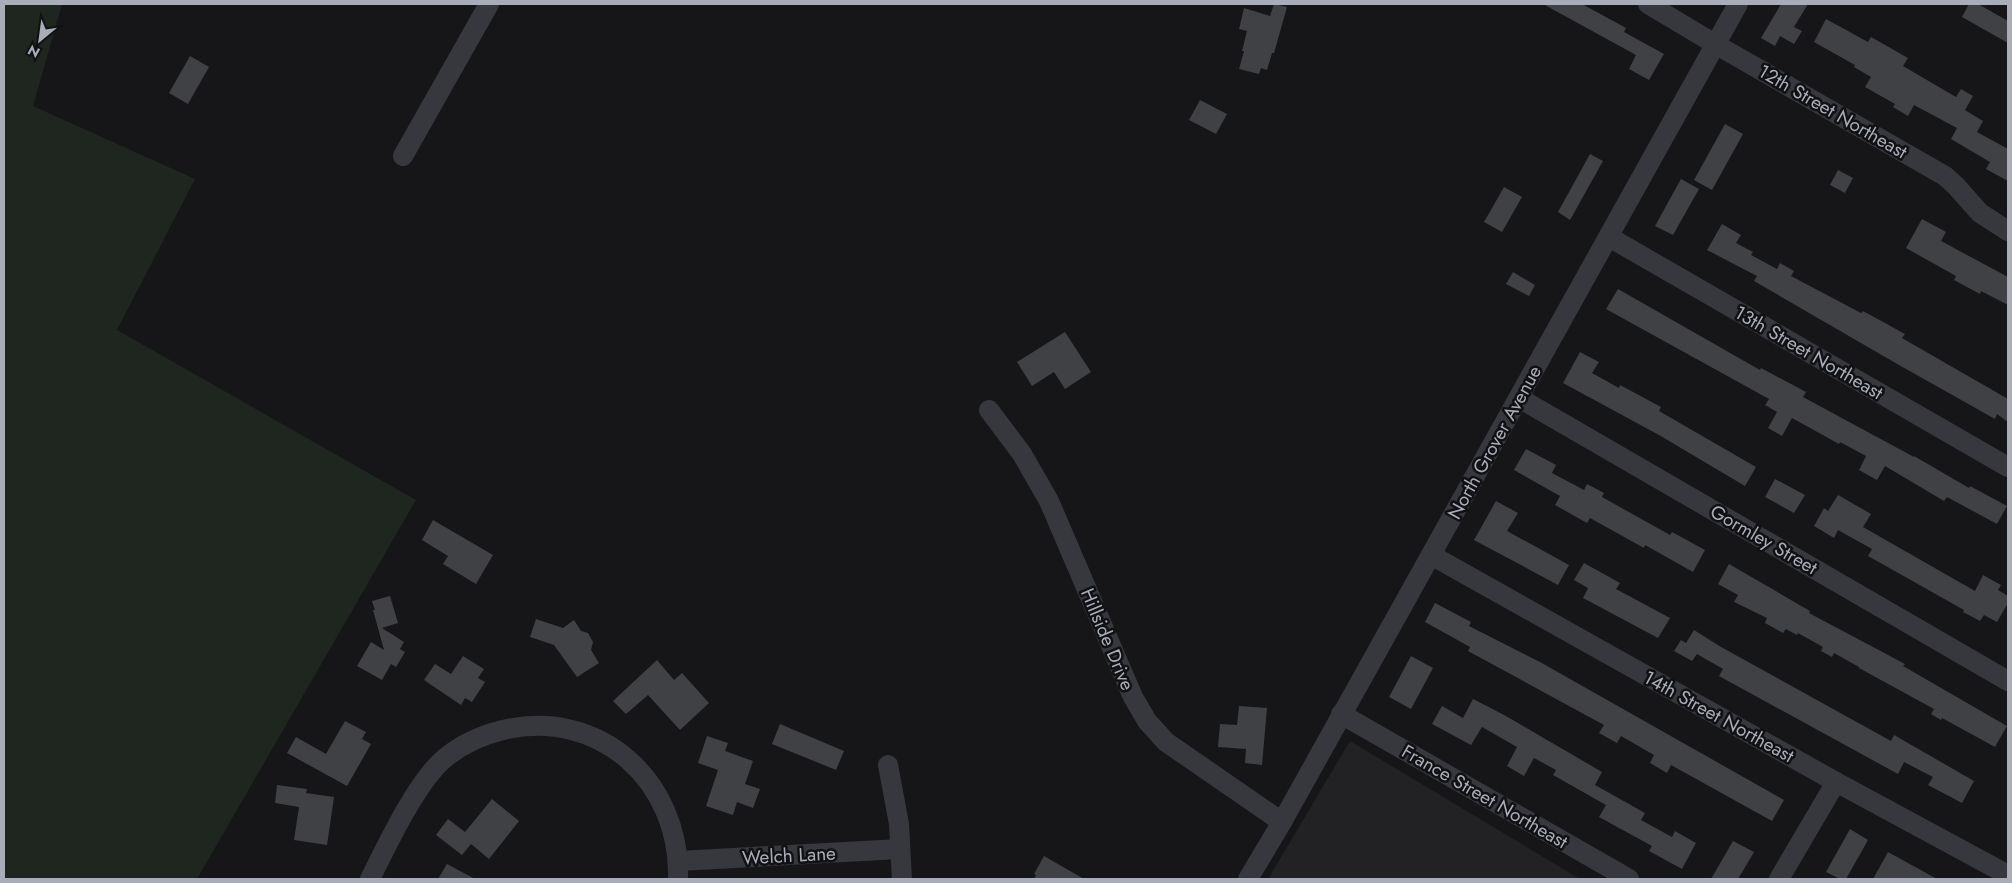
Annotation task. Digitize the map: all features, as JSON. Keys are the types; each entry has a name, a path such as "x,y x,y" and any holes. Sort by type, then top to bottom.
{"street":[{"path":"403,156 489,4"},
{"name":"12th Street Northeast","path":"1648,4 1945,176 1980,213 2008,231"},
{"name":"North Grover Avenue","path":"1248,879 1282,822 1738,4"},
{"name":"13th Street Northeast","path":"1609,237 2008,467"},
{"name":"Gormley Street","path":"1519,398 2008,681"},
{"name":"Hillside Drive","path":"989,410 1022,454 1049,501 1133,697 1147,721 1166,742 1282,822"},
{"name":"14th Street Northeast","path":"1431,555 1836,782 2008,875"},
{"name":"France Street Northeast","path":"1341,714 1629,879"},
{"path":"370,879 417,792 444,758 466,744 490,733 516,727 533,726 559,728 576,732 601,742 630,761 653,787 666,810 677,843 678,870"},
{"path":"888,765 900,824 902,879"},
{"path":"1779,879 1836,782"},
{"name":"Welch Lane","path":"678,870 900,849"}],"shaded area":[{"path":"4,4 62,4 33,106 195,179 117,330 416,500 197,879 4,879"},
{"path":"1350,741 1580,879 1268,879"}],"building":[{"path":"1274,4 1287,7 1274,53 1272,53 1267,70 1261,68 1259,74 1239,69 1247,31 1239,29 1244,8 1270,16"},
{"path":"1543,4 1582,4 1626,28 1624,32 1664,54 1649,80 1629,69 1636,55"},
{"path":"1781,4 1808,4 1794,27 1802,31 1794,44 1780,36 1775,46 1761,38"},
{"path":"1969,4 1978,4 2008,21 2008,43 1962,17"},
{"path":"1826,19 1868,42 1871,37 1908,58 1903,66 1956,97 1961,89 1973,96 1965,110 1983,121 1977,132 2008,149 2008,181 1986,169 1990,162 1951,139 1957,128 1914,105 1908,116 1893,107 1895,104 1865,87 1871,77 1854,67 1855,65 1814,42"},
{"path":"190,56 209,67 188,104 169,93"},
{"path":"1200,100 1227,114 1216,134 1189,120"},
{"path":"1725,124 1743,134 1712,190 1694,180"},
{"path":"1590,154 1603,161 1570,220 1558,212"},
{"path":"1838,170 1853,178 1845,193 1830,185"},
{"path":"1681,179 1699,189 1673,235 1655,226"},
{"path":"1504,187 1522,197 1502,232 1484,222"},
{"path":"1922,219 1946,232 1941,241 2008,277 2008,305 1981,291 1980,294 1954,280 1956,276 1906,248"},
{"path":"1722,224 1741,235 1736,243 1753,252 1751,255 1777,269 1780,263 1794,271 1791,276 1905,334 1902,338 2008,399 2008,422 1997,414 1995,419 1899,365 1754,281 1757,276 1707,250"},
{"path":"1513,272 1535,285 1529,296 1506,284"},
{"path":"1618,289 1760,370 1761,368 1806,392 1803,397 1914,456 1969,488 1970,486 2007,506 1997,524 1947,497 1944,501 1885,466 1877,480 1859,470 1866,456 1840,442 1839,444 1792,418 1782,436 1768,428 1777,412 1765,405 1769,399 1606,309"},
{"path":"1065,332 1091,372 1065,389 1054,372 1032,386 1017,362"},
{"path":"1580,352 1599,362 1592,373 1619,388 1620,385 1661,407 1659,411 1756,467 1745,486 1659,435 1563,383"},
{"path":"1526,449 1556,465 1552,473 1584,490 1587,484 1604,493 1602,497 1670,535 1672,532 1705,550 1693,572 1645,545 1644,548 1590,518 1587,523 1555,505 1560,496 1514,470"},
{"path":"1775,479 1805,495 1794,513 1765,497"},
{"path":"1838,495 1871,514 1863,527 1975,591 1983,575 2001,585 1998,590 2008,596 2008,603 1997,622 1984,615 1980,621 1963,612 1964,610 1868,556 1872,549 1838,530 1834,538 1814,526 1824,508 1828,511"},
{"path":"1496,501 1518,513 1507,531 1569,565 1558,585 1474,540"},
{"path":"433,520 493,555 476,584 443,564 448,556 422,540"},
{"path":"1584,563 1620,583 1616,589 1670,618 1658,638 1583,598 1588,588 1574,580"},
{"path":"1729,564 1810,611 1809,613 1905,664 1903,666 2007,726 1995,747 1942,718 1941,720 1931,714 1934,709 1834,653 1832,657 1821,651 1823,647 1798,633 1797,635 1786,629 1783,633 1765,623 1767,618 1734,602 1738,595 1718,584"},
{"path":"390,596 398,623 382,628 404,642 400,649 405,652 396,667 391,664 382,680 357,666 371,642 384,650 372,601"},
{"path":"1435,603 1471,622 1469,626 1540,662 1784,800 1772,821 1671,765 1667,773 1650,763 1654,755 1621,736 1617,743 1599,733 1604,725 1468,651 1470,647 1425,622"},
{"path":"536,619 563,628 574,620 581,631 588,633 593,642 591,650 599,663 577,677 554,645 530,637"},
{"path":"1694,630 1721,647 1891,741 1894,735 1974,781 1962,803 1928,785 1933,777 1904,762 1898,774 1719,676 1723,669 1697,654 1692,661 1674,651 1681,640 1686,643"},
{"path":"463,656 484,669 478,678 485,682 472,702 465,698 461,705 424,680 435,664 451,674"},
{"path":"1411,656 1433,668 1411,709 1389,697"},
{"path":"657,660 674,680 682,673 709,703 680,730 648,695 626,714 613,701"},
{"path":"1473,699 1602,772 1595,785 1645,813 1641,820 1672,837 1675,831 1696,843 1682,869 1649,851 1652,846 1599,817 1606,805 1553,775 1556,770 1534,758 1524,776 1507,766 1517,747 1482,727 1471,745 1432,724 1442,706 1463,718"},
{"path":"1239,706 1267,708 1262,765 1245,763 1246,749 1218,747 1220,724 1237,725"},
{"path":"345,721 366,732 362,739 371,744 347,786 287,753 296,737 326,754"},
{"path":"780,724 844,751 836,770 772,744"},
{"path":"707,736 728,743 725,751 753,761 745,784 760,789 753,808 737,802 733,815 706,806 718,770 698,763"},
{"path":"277,785 307,789 306,793 334,797 327,845 294,840 299,807 275,803"},
{"path":"492,799 519,821 489,859 471,844 462,855 436,835 448,819 465,832"},
{"path":"1850,829 1868,840 1846,879 1840,879 1826,872"},
{"path":"1733,841 1754,852 1738,879 1711,879"},
{"path":"1888,852 1937,879 1873,879"},
{"path":"1044,856 1084,879 1034,879 1036,875 1034,874"},
{"path":"447,864 475,879 438,879"}]}
